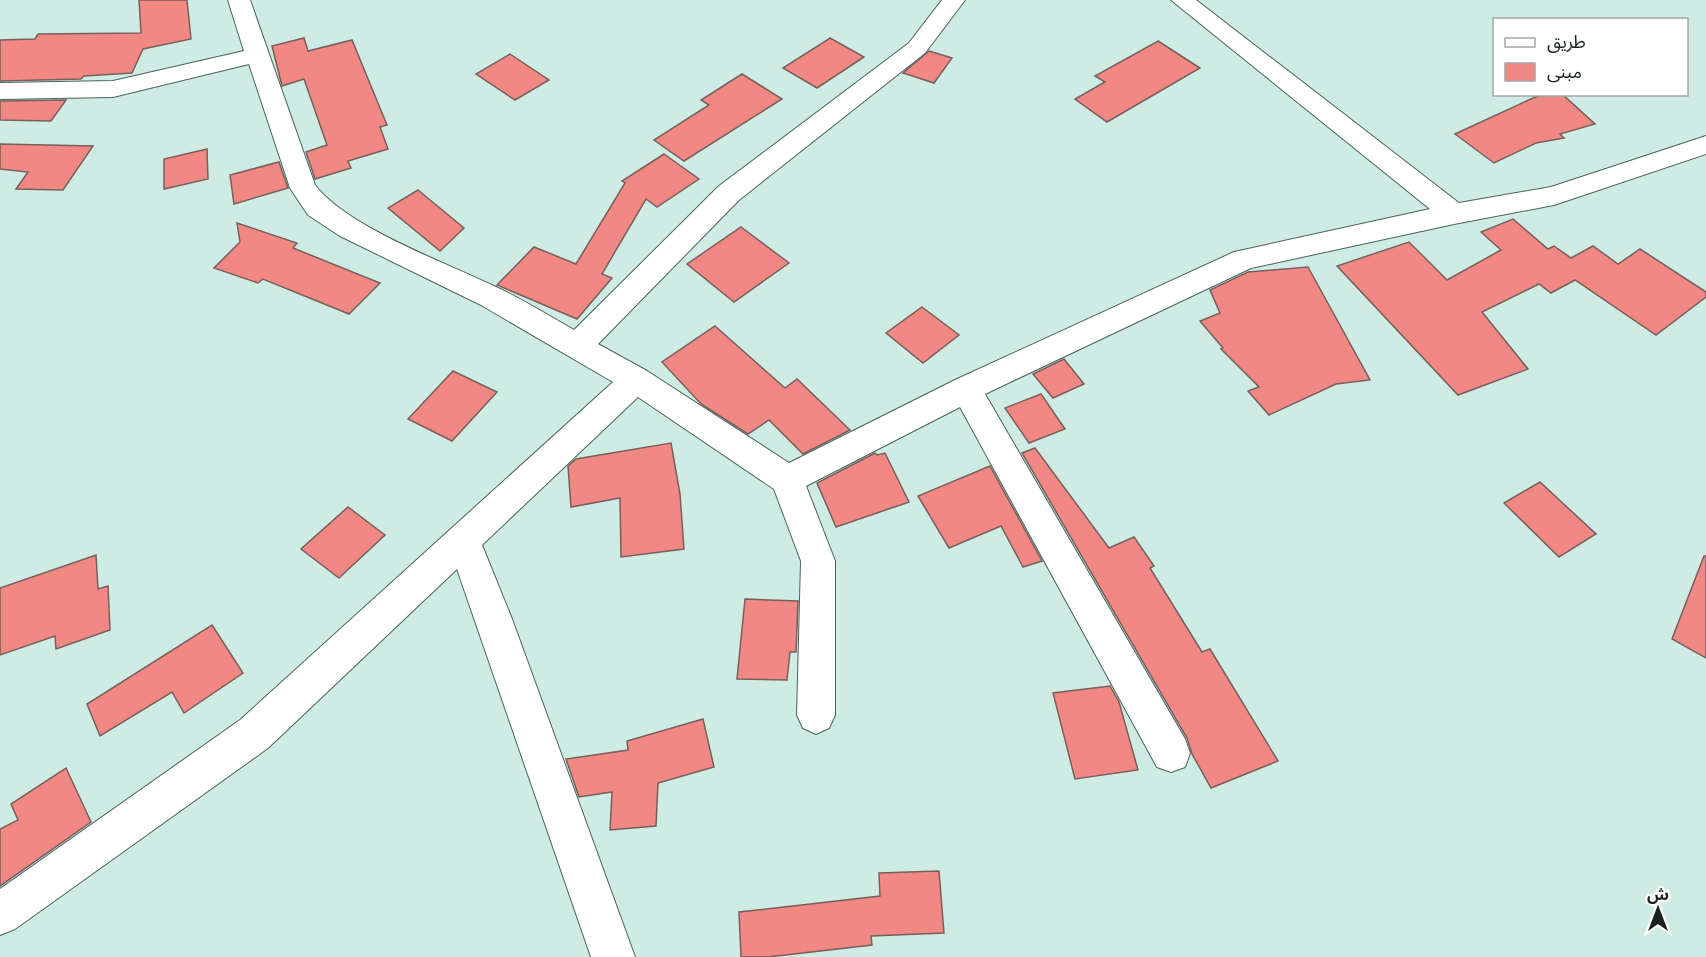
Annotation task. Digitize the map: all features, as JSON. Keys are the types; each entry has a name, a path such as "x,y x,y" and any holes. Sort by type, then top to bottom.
{"street":[{"path":"239,0 303,188 318,208 350,229 491,297 636,380 787,480 818,561 816,715"},
{"path":"576,347 729,193 917,48 954,0"},
{"path":"1182,0 1454,214"},
{"path":"0,91 113,89 257,55"},
{"path":"787,480 966,389 1244,260 1454,214 1554,196 1694,148 1706,168"},
{"path":"0,914 254,734 636,380"},
{"path":"966,389 1171,753"},
{"path":"463,541 494,619 613,957"}],"building":[{"path":"139,0 187,0 191,39 143,49 132,73 84,76 81,79 0,81 0,40 35,39 38,34 141,33"},
{"path":"304,38 308,51 352,40 387,125 380,127 388,149 348,161 351,168 315,179 306,152 327,145 304,79 282,86 272,46"},
{"path":"830,38 864,57 817,88 783,68"},
{"path":"1158,41 1200,68 1107,122 1075,99 1105,82 1095,76"},
{"path":"929,51 952,58 934,83 903,73"},
{"path":"510,54 549,80 515,100 476,74"},
{"path":"742,74 782,99 684,161 654,140 709,105 701,100"},
{"path":"1564,96 1595,124 1560,134 1564,138 1536,143 1494,163 1455,134 1533,98"},
{"path":"66,100 51,121 0,120 0,101"},
{"path":"0,144 93,146 63,190 16,189 28,172 0,169"},
{"path":"207,149 208,179 164,189 164,159"},
{"path":"664,154 699,179 657,207 646,199 602,274 612,278 577,319 497,285 534,247 576,264 625,183 622,181"},
{"path":"279,162 288,188 234,204 230,175"},
{"path":"418,190 464,228 440,251 388,208"},
{"path":"1513,219 1548,249 1554,246 1571,258 1593,246 1618,264 1640,249 1706,292 1706,297 1656,335 1575,280 1551,293 1539,284 1482,312 1528,369 1458,395 1337,266 1409,242 1447,280 1501,250 1481,232"},
{"path":"237,223 297,243 293,248 380,283 349,314 263,279 258,283 214,268 240,242"},
{"path":"741,227 789,263 734,302 687,264"},
{"path":"1308,267 1370,380 1336,384 1269,415 1248,391 1259,387 1221,349 1223,348 1200,321 1220,313 1210,290 1248,272"},
{"path":"922,307 959,335 923,363 886,333"},
{"path":"715,326 785,388 797,379 850,430 803,454 769,420 748,434 701,404 662,362"},
{"path":"1064,359 1084,384 1053,398 1033,374"},
{"path":"453,371 497,392 452,441 408,419"},
{"path":"1041,394 1065,429 1029,443 1005,408"},
{"path":"671,443 680,494 684,549 621,557 620,498 571,507 568,466 576,459"},
{"path":"1035,448 1109,548 1134,537 1154,566 1150,568 1202,652 1210,649 1278,761 1211,788 1192,754 1187,738 1022,453"},
{"path":"875,453 877,455 885,453 909,502 836,527 817,483"},
{"path":"990,466 1042,561 1023,567 1001,526 949,548 918,496"},
{"path":"1540,482 1596,534 1559,557 1504,503"},
{"path":"348,507 385,535 339,578 301,549"},
{"path":"96,555 98,589 108,586 110,630 56,649 55,636 0,655 0,588"},
{"path":"1704,556 1706,556 1706,658 1672,639"},
{"path":"745,599 798,601 796,652 790,652 787,680 737,679"},
{"path":"212,625 243,673 184,713 172,692 100,736 87,704"},
{"path":"1110,686 1119,702 1138,770 1075,779 1053,693"},
{"path":"703,719 714,767 658,783 656,826 610,830 612,792 579,797 566,759 628,750 627,741"},
{"path":"66,768 91,822 0,886 0,829 18,820 11,804"},
{"path":"939,871 944,933 871,936 872,945 768,957 741,957 739,912 880,896 879,873"}]}
